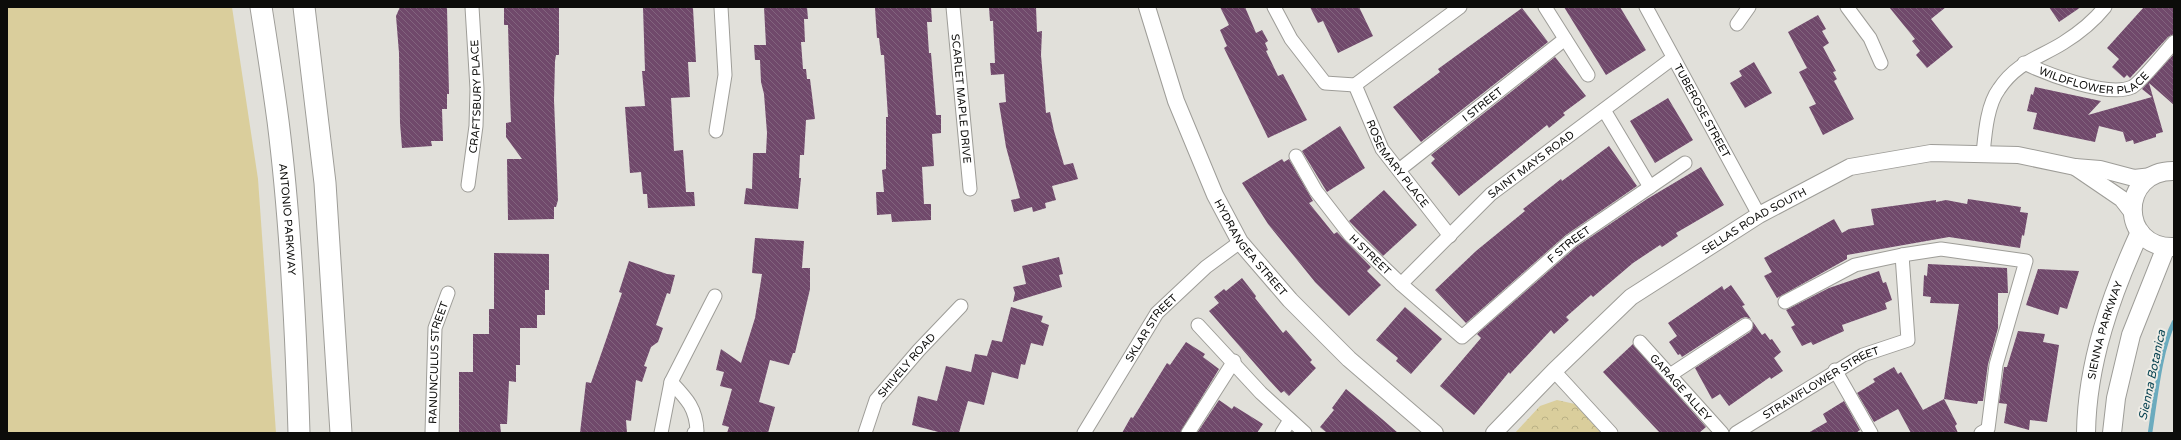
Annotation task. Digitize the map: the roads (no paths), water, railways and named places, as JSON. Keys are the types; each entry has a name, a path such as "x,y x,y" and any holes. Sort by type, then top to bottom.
{"main road":[{"name":"ANTONIO PARKWAY","path":"261,7 278,122 287,209 294,299 299,433"},
{"path":"304,7 325,183 341,433"},
{"path":"2112,433 2116,398 2131,335 2170,247 2156,245 2140,232 2134,223 2132,212 2133,202 2137,191 2152,176 2162,172 2174,171"},
{"name":"SIENNA PARKWAY","path":"2086,433 2092,378 2100,338 2118,279 2140,232"}],"street":[{"name":"CRAFTSBURY PLACE","path":"468,185 476,126 477,89 472,7"},
{"path":"716,131 725,75 721,7"},
{"name":"SCARLET MAPLE DRIVE","path":"954,7 970,189"},
{"name":"HYDRANGEA STREET","path":"1147,7 1176,101 1215,195 1240,242 1290,300 1349,359 1435,433"},
{"path":"1274,7 1291,39 1325,83 1355,85 1460,7"},
{"path":"1545,7 1588,75"},
{"name":"TUBEROSE STREET","path":"1646,7 1759,215"},
{"path":"1737,24 1749,7"},
{"path":"1847,7 1870,38 1881,63"},
{"name":"WILDFLOWER PLACE","path":"1983,154 1988,119 1998,89 2024,63 2063,43 2094,20 2102,8"},
{"name":"I STREET","path":"1399,170 1565,39"},
{"name":"WILDFLOWER PLACE","path":"2024,63 2050,75 2112,91 2133,87 2174,42"},
{"name":"SAINT MAYS ROAD","path":"1401,284 1492,194 1673,58"},
{"name":"ROSEMARY PLACE","path":"1355,85 1382,149 1450,236"},
{"path":"1604,110 1650,187"},
{"name":"SELLAS ROAD SOUTH","path":"1494,433 1554,371 1632,297 1759,215 1850,167 1932,152 2018,155 2075,167 2100,169 2134,178 2152,176"},
{"name":"H STREET","path":"1296,156 1316,191 1350,235 1401,284 1462,338"},
{"name":"F STREET","path":"1462,338 1571,241 1685,163"},
{"name":"SELLAS ROAD SOUTH","path":"2075,167 2122,199 2132,212"},
{"name":"SKLAR STREET","path":"1084,433 1157,313 1206,267 1240,242"},
{"path":"1785,302 1855,265 1941,249 2026,261 1996,365 1988,429 1981,433"},
{"name":"STRAWFLOWER STREET","path":"1736,433 1835,370 1863,355 1908,340 1902,256"},
{"name":"RANUNCULUS STREET","path":"432,433 435,328 448,293"},
{"path":"661,433 671,382 715,296"},
{"name":"SHIVELY ROAD","path":"865,433 876,400 919,350 961,306"},
{"path":"1198,325 1234,362 1261,393 1305,433"},
{"path":"1670,375 1746,325"},
{"name":"GARAGE ALLEY","path":"1640,342 1722,433"},
{"path":"1188,433 1234,362"},
{"path":"1835,370 1871,433"},
{"path":"1554,371 1611,433"},
{"path":"671,382 687,399 696,416 697,431 694,433"},
{"path":"1282,433 1290,420"}],"waterway":[{"name":"Sienna Botanica","path":"2150,433 2156,391 2165,346 2174,322"}]}
